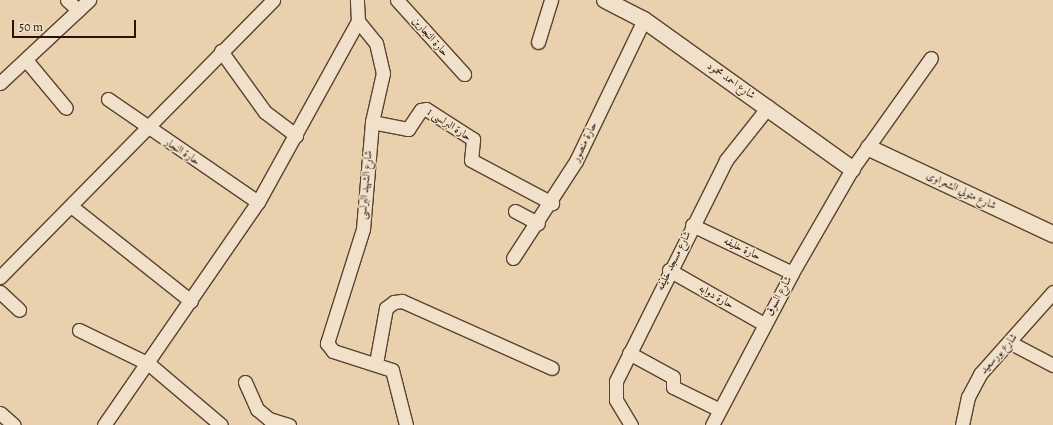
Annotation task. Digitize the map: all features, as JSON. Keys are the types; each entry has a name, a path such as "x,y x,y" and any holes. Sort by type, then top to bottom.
{"street":[{"path":"67,0 78,10"},
{"path":"0,83 89,0"},
{"path":"0,277 221,51 273,0"},
{"path":"104,425 149,364 258,202 358,21 357,0"},
{"name":"حارة النجارين","path":"397,0 464,74"},
{"path":"538,42 551,0"},
{"name":"شارع احمد محمود","path":"605,0 644,20 768,107 852,169"},
{"name":"حارة منصور","path":"513,258 552,203 644,20"},
{"name":"شارع الشهيد البرلسى","path":"358,21 376,43 381,58 383,73 372,122 362,229 328,337 333,351 382,364"},
{"path":"221,51 265,112 296,135"},
{"name":"شارع السوق","path":"712,425 792,272 852,169 869,148 931,58"},
{"path":"26,60 66,108"},
{"name":"حارة النجار","path":"108,99 146,128 258,202"},
{"name":"شارع مسجد خليفه","path":"631,425 614,394 629,353 669,270 726,160 768,107"},
{"name":"حارة البرلسى 1","path":"372,122 408,129 421,110 426,109 473,139 471,160 552,203"},
{"name":"شارع متولي الشعراوى","path":"869,148 1053,234"},
{"path":"71,206 191,301"},
{"path":"515,211 538,223"},
{"name":"حارة خليفه","path":"692,225 792,272"},
{"name":"حارة دوابه","path":"669,270 764,324"},
{"path":"0,292 19,310"},
{"name":"شارع بورسعيد","path":"962,425 968,397 980,374 1053,292"},
{"path":"406,425 395,376 382,364 386,308 394,302 402,301 552,368"},
{"path":"79,330 149,364 221,425"},
{"path":"1009,342 1053,365"},
{"path":"629,353 672,377 673,388 720,410"},
{"path":"245,382 257,409 269,419 289,425"},
{"path":"0,413 14,425"}]}
